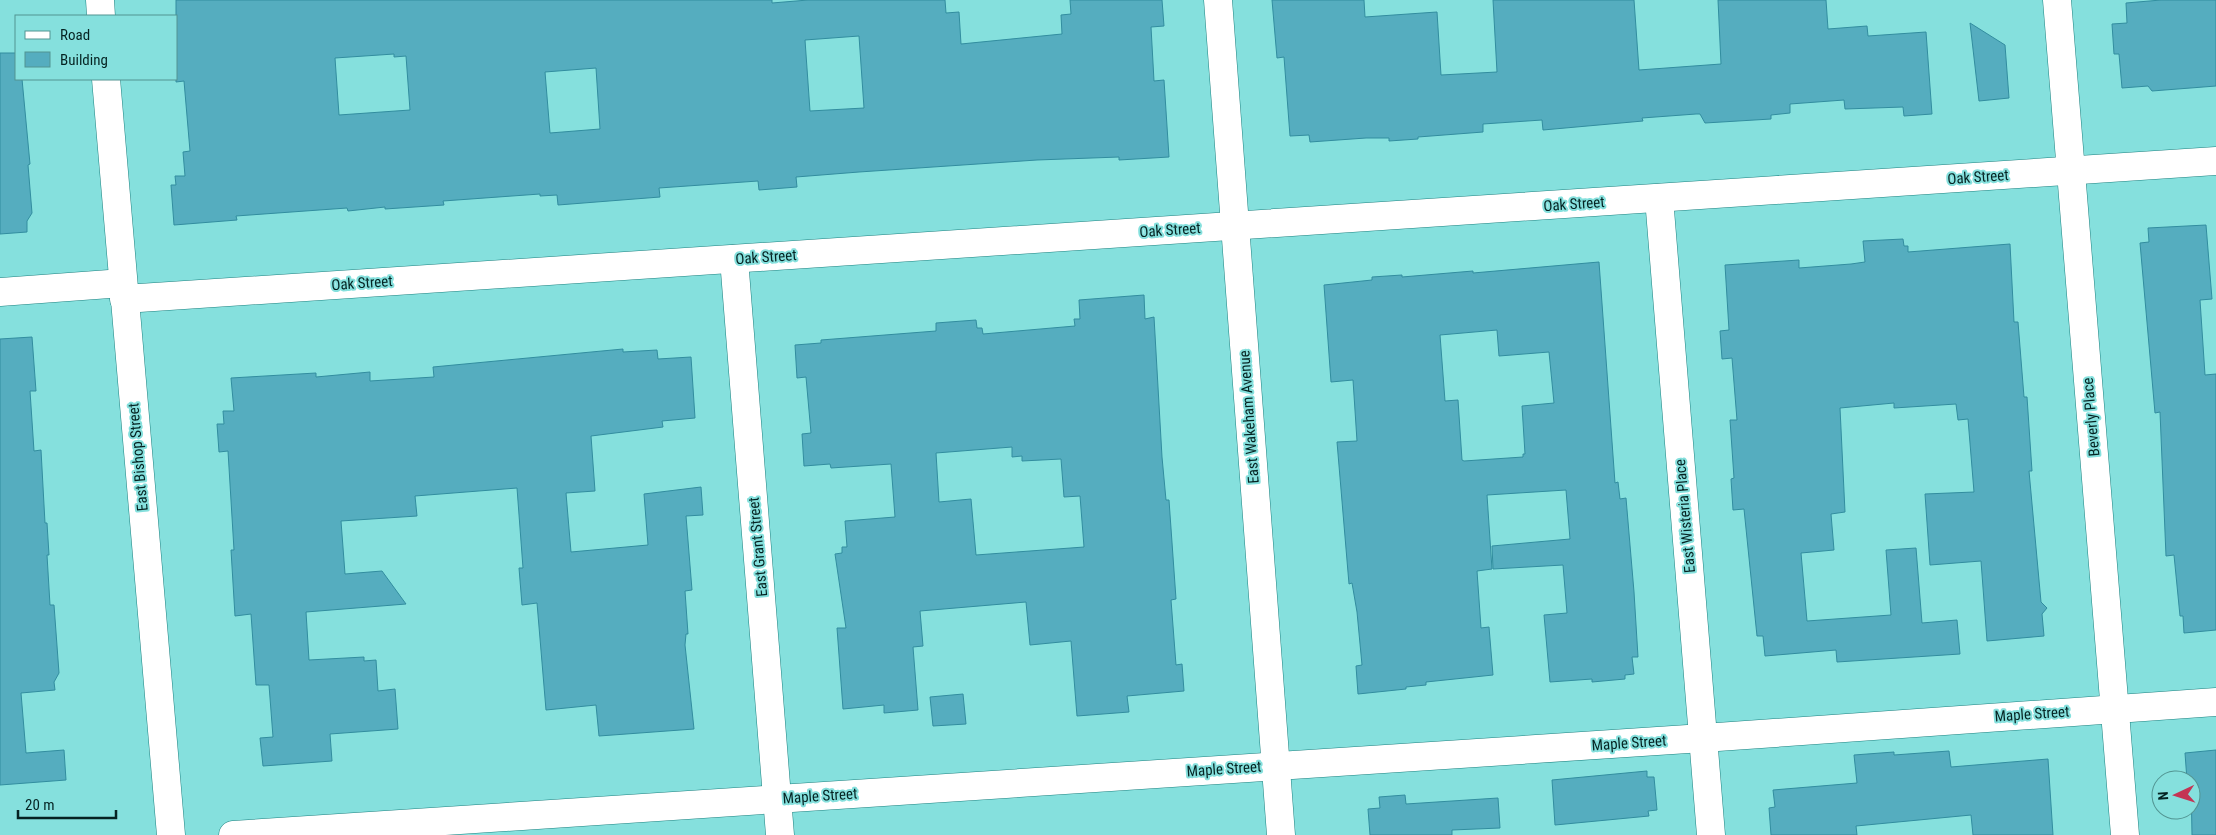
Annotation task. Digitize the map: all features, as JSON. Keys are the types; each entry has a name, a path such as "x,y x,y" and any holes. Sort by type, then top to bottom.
{"street":[{"path":"100,0 101,15"},
{"name":"East Wakeham Avenue","path":"1218,0 1280,835"},
{"name":"Beverly Place","path":"2057,0 2125,835"},
{"name":"East Bishop Street","path":"106,80 171,835"},
{"name":"Oak Street","path":"0,292 123,291 734,259 2216,161"},
{"name":"East Wisteria Place","path":"1659,198 1711,835"},
{"name":"East Grant Street","path":"734,259 780,835"},
{"name":"Maple Street","path":"233,835 1703,738 2216,702"}],"building":[{"path":"176,0 772,0 772,3 808,0 945,0 946,13 959,12 961,44 1062,34 1061,15 1071,14 1070,0 1162,0 1164,26 1151,27 1154,81 1164,80 1169,157 1119,160 1119,157 1037,160 859,172 796,177 797,187 759,190 758,181 659,188 660,197 558,205 557,195 540,196 540,194 443,201 444,205 385,209 385,207 348,211 347,208 236,216 237,220 174,225 171,185 176,185 175,176 185,176 183,152 190,151 184,81 176,82 178,80 178,15 176,15","holes":["859,36 864,108 810,111 805,40","394,54 394,57 406,56 410,110 339,115 335,58","596,68 600,129 550,133 545,72"]},
{"path":"1272,0 1364,0 1365,17 1437,12 1441,75 1497,72 1493,0 1634,0 1639,70 1721,64 1718,0 1826,0 1828,29 1867,26 1868,36 1926,32 1932,114 1904,116 1903,107 1845,109 1844,100 1790,104 1790,113 1771,115 1771,119 1705,123 1700,114 1696,114 1642,118 1643,121 1543,130 1542,120 1483,124 1483,132 1418,137 1418,139 1389,141 1389,138 1366,138 1310,142 1309,135 1290,136 1284,57 1277,58"},
{"path":"2161,0 2216,0 2216,86 2152,91 2148,86 2122,88 2119,54 2114,54 2112,24 2127,23 2126,3"},
{"path":"1970,23 2005,45 2009,98 1979,101"},
{"path":"0,53 15,53 15,80 22,80 30,164 28,165 32,213 27,221 27,232 0,234"},
{"path":"2206,225 2212,299 2200,300 2205,375 2216,374 2216,630 2184,633 2183,616 2180,616 2174,555 2166,556 2160,412 2155,413 2140,243 2149,242 2148,228"},
{"path":"1903,239 1904,246 1908,246 1908,252 2010,244 2014,322 2018,322 2024,397 2027,397 2032,471 2029,471 2041,602 2047,608 2042,614 2044,636 1987,641 1981,561 1930,565 1925,494 1974,492 1968,419 1958,420 1956,404 1894,408 1894,403 1840,408 1845,512 1831,514 1834,550 1801,553 1807,621 1891,615 1886,550 1916,548 1922,623 1957,620 1960,654 1837,662 1836,650 1765,656 1763,636 1757,636 1744,509 1733,510 1731,479 1734,478 1730,420 1737,420 1732,358 1722,359 1720,331 1729,330 1725,265 1799,260 1799,268 1865,262 1863,241"},
{"path":"1599,262 1615,483 1618,482 1620,499 1626,498 1634,592 1638,657 1632,657 1634,674 1625,675 1625,679 1592,682 1592,679 1550,682 1544,615 1567,613 1563,565 1493,569 1492,546 1570,539 1566,490 1487,495 1492,569 1477,571 1481,628 1489,627 1493,675 1426,682 1426,685 1406,687 1406,689 1358,694 1356,666 1362,665 1357,612 1352,583 1349,584 1337,442 1357,441 1353,380 1331,382 1324,285 1372,280 1372,277 1402,275 1402,277 1473,271 1473,273","holes":["1497,330 1499,356 1549,352 1554,403 1522,406 1525,454 1523,454 1523,457 1464,461 1462,460 1458,400 1445,401 1440,335"]},
{"path":"1144,295 1145,319 1154,317 1162,457 1166,500 1169,500 1176,599 1171,600 1176,665 1182,664 1184,691 1127,696 1129,712 1077,716 1071,641 1030,645 1026,602 920,611 923,646 913,647 918,710 884,713 884,705 843,709 837,628 846,628 835,554 842,553 842,547 847,547 845,521 895,517 891,464 831,468 830,464 804,466 802,434 811,433 806,377 797,378 795,345 821,343 821,340 936,331 936,323 976,320 977,328 982,328 983,334 1075,326 1074,319 1080,319 1079,300","holes":["1012,447 1012,457 1022,456 1022,461 1061,459 1064,497 1080,496 1084,547 976,555 971,499 939,502 936,453"]},
{"path":"32,337 36,391 30,391 34,451 41,450 45,523 47,523 49,555 47,555 50,605 54,605 59,673 54,682 55,690 21,693 26,753 64,750 66,780 0,785 0,339"},
{"path":"623,349 623,352 657,350 658,359 691,357 695,418 662,421 663,427 591,436 595,491 566,493 571,552 648,545 644,494 701,487 703,515 686,516 692,590 685,591 688,634 686,634 685,645 694,729 599,736 596,705 546,710 537,603 522,605 519,568 523,568 517,488 415,496 417,516 341,521 345,574 382,571 406,604 306,612 309,660 364,657 364,661 376,660 378,691 395,689 398,729 330,734 332,761 263,766 260,738 273,737 269,685 256,685 251,614 235,616 231,550 234,550 228,451 219,452 217,424 224,424 223,411 234,411 231,378 316,373 316,377 370,372 370,381 434,377 433,367"},
{"path":"963,694 966,724 933,726 930,697"},
{"path":"2216,750 2216,835 2192,835 2192,820 2201,820 2201,770 2186,770 2185,753"},
{"path":"1949,751 1951,767 2048,759 2053,835 1973,835 1971,815 1856,826 1857,835 1771,835 1769,808 1775,807 1773,790 1857,783 1854,755 1894,752 1894,755"},
{"path":"1647,771 1647,777 1654,777 1657,810 1648,811 1649,816 1555,825 1552,780"},
{"path":"1405,795 1406,804 1498,798 1500,828 1452,830 1452,835 1370,835 1368,809 1380,808 1379,797"}]}
